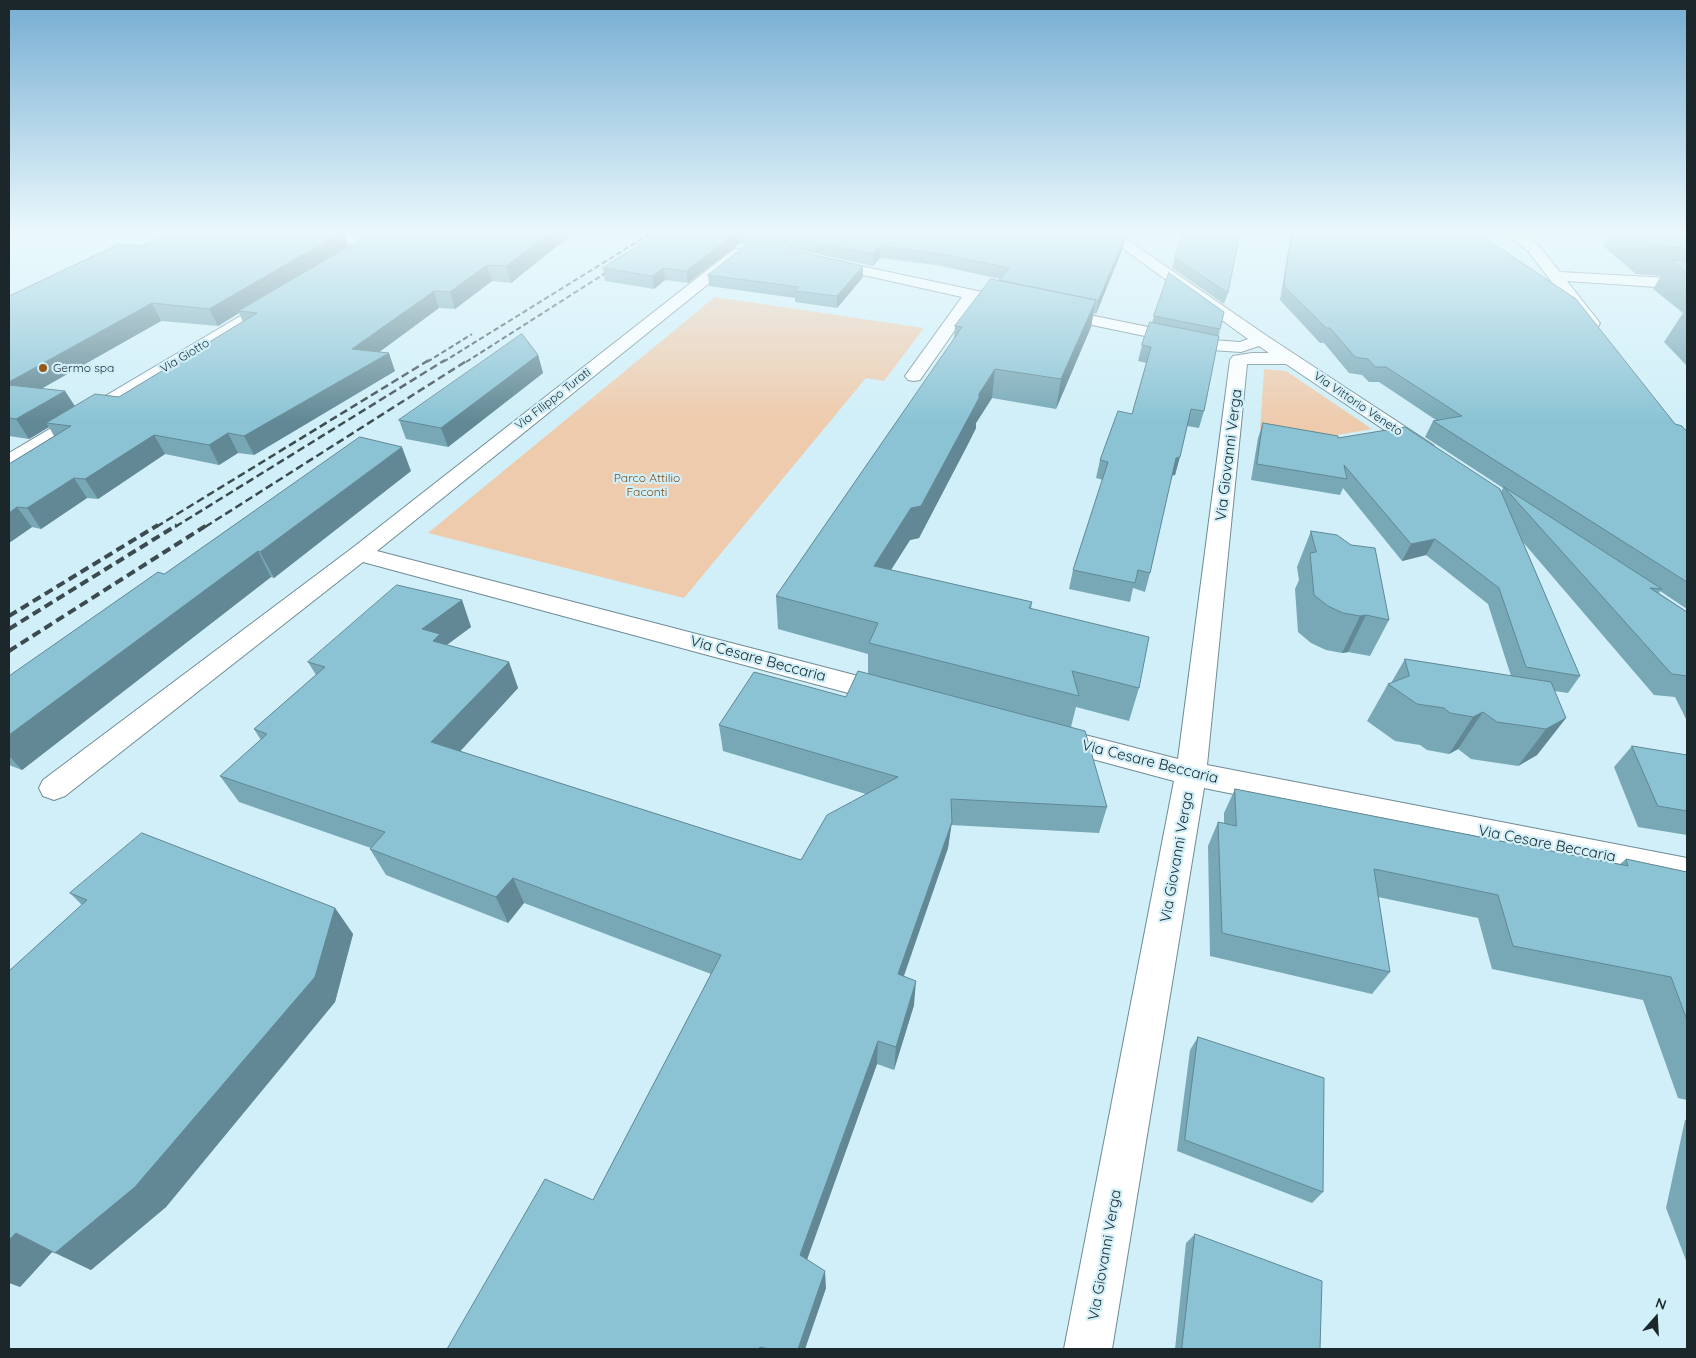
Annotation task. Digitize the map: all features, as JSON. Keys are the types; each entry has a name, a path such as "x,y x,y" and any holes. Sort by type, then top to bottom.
{"street":[{"name":"Via Giotto","path":"9,462 285,295"},
{"name":"Via Filippo Turati","path":"54,788 359,554 684,295"},
{"path":"914,376 972,295"},
{"path":"974,295 1212,345 1241,347 1261,340"},
{"name":"Via Vittorio Veneto","path":"1199,295 1261,340 1445,462"},
{"path":"1570,295 1602,336"},
{"path":"1212,345 1226,351 1239,360 1252,358 1290,359"},
{"name":"Via Giovanni Verga","path":"1088,1349 1191,774 1239,360"},
{"name":"Via Cesare Beccaria","path":"359,554 914,701"},
{"name":"Via Cesare Beccaria","path":"1029,731 1191,774 1687,872"}],"green space":[{"name":"Parco Attilio Faconti","path":"715,297 924,328 884,381 866,378 684,598 428,533"},
{"path":"1264,369 1286,371 1372,429 1314,439 1260,430"}],"building":[{"path":"233,295 209,309 152,303 9,382 9,296"},
{"path":"265,295 428,295 352,349 389,353 244,436 228,433 209,445 154,435 85,479 74,478 27,508 17,507 9,513 9,464 71,426 46,423 95,394 119,397 257,313 238,311"},
{"path":"978,295 1073,295 1096,300 1061,379 995,369 979,394 979,398 921,506 911,508 874,566 1032,602 1029,608 1149,637 1139,688 1072,671 1079,696 869,643 878,623 776,596 962,327 955,326"},
{"path":"1074,295 1100,295 1098,301"},
{"path":"1161,295 1201,295 1224,312 1220,329 1154,316"},
{"path":"1293,295 1571,295 1576,299 1675,424 1682,426 1687,432 1687,582 1433,421 1462,416 1386,367 1375,367 1368,359 1355,357 1330,328 1326,328"},
{"path":"1150,322 1219,336 1204,411 1191,409 1180,457 1176,458 1150,573 1138,570 1135,583 1073,570 1108,462 1100,460 1118,411 1132,414 1151,347 1142,345"},
{"path":"522,334 538,355 441,428 399,420"},
{"path":"9,385 65,391 16,419 9,418"},
{"path":"1263,423 1338,436 1338,438 1405,427 1500,489 1580,676 1526,667 1499,588 1435,539 1411,544 1344,465 1347,479 1257,464"},
{"path":"360,437 402,447 9,735 9,676 158,572 164,574"},
{"path":"1504,487 1662,589 1650,588 1687,612 1687,676 1672,674"},
{"path":"1311,531 1337,535 1351,545 1375,548 1389,620 1343,613 1328,606 1314,595 1310,553 1316,552"},
{"path":"397,585 462,600 422,629 440,634 433,641 509,662 431,742 801,860 827,815 898,777 719,725 754,672 846,697 858,671 1085,731 1107,807 951,799 952,822 898,974 916,981 896,1047 878,1041 800,1255 825,1271 798,1349 769,1349 760,1347 759,1349 447,1349 545,1179 593,1200 721,955 513,878 496,897 370,849 385,832 220,776 267,734 254,729 325,667 308,662"},
{"path":"1405,659 1551,682 1566,718 1546,729 1497,722 1483,712 1473,717 1450,713 1444,708 1417,704 1388,684 1409,676"},
{"path":"1632,746 1687,755 1687,811 1658,806"},
{"path":"1235,789 1628,866 1626,859 1687,872 1687,1020 1671,977 1513,946 1498,895 1374,869 1390,972 1222,933 1218,822 1236,826"},
{"path":"142,833 335,908 315,977 135,1187 55,1253 16,1233 9,1240 9,971 87,900 70,893"},
{"path":"1198,1037 1324,1078 1323,1192 1185,1140"},
{"path":"1195,1234 1322,1281 1320,1349 1182,1349"}],"railway":[{"path":"443,362 551,295"},
{"path":"466,362 570,295"},
{"path":"427,362 472,334"},
{"path":"156,527 429,360"},
{"path":"175,527 445,360"},
{"path":"205,527 468,360"},
{"path":"9,616 158,525"},
{"path":"9,629 177,525"},
{"path":"9,651 207,525"}],"place":[{"name":"Germo spa","path":"43,368"}]}
